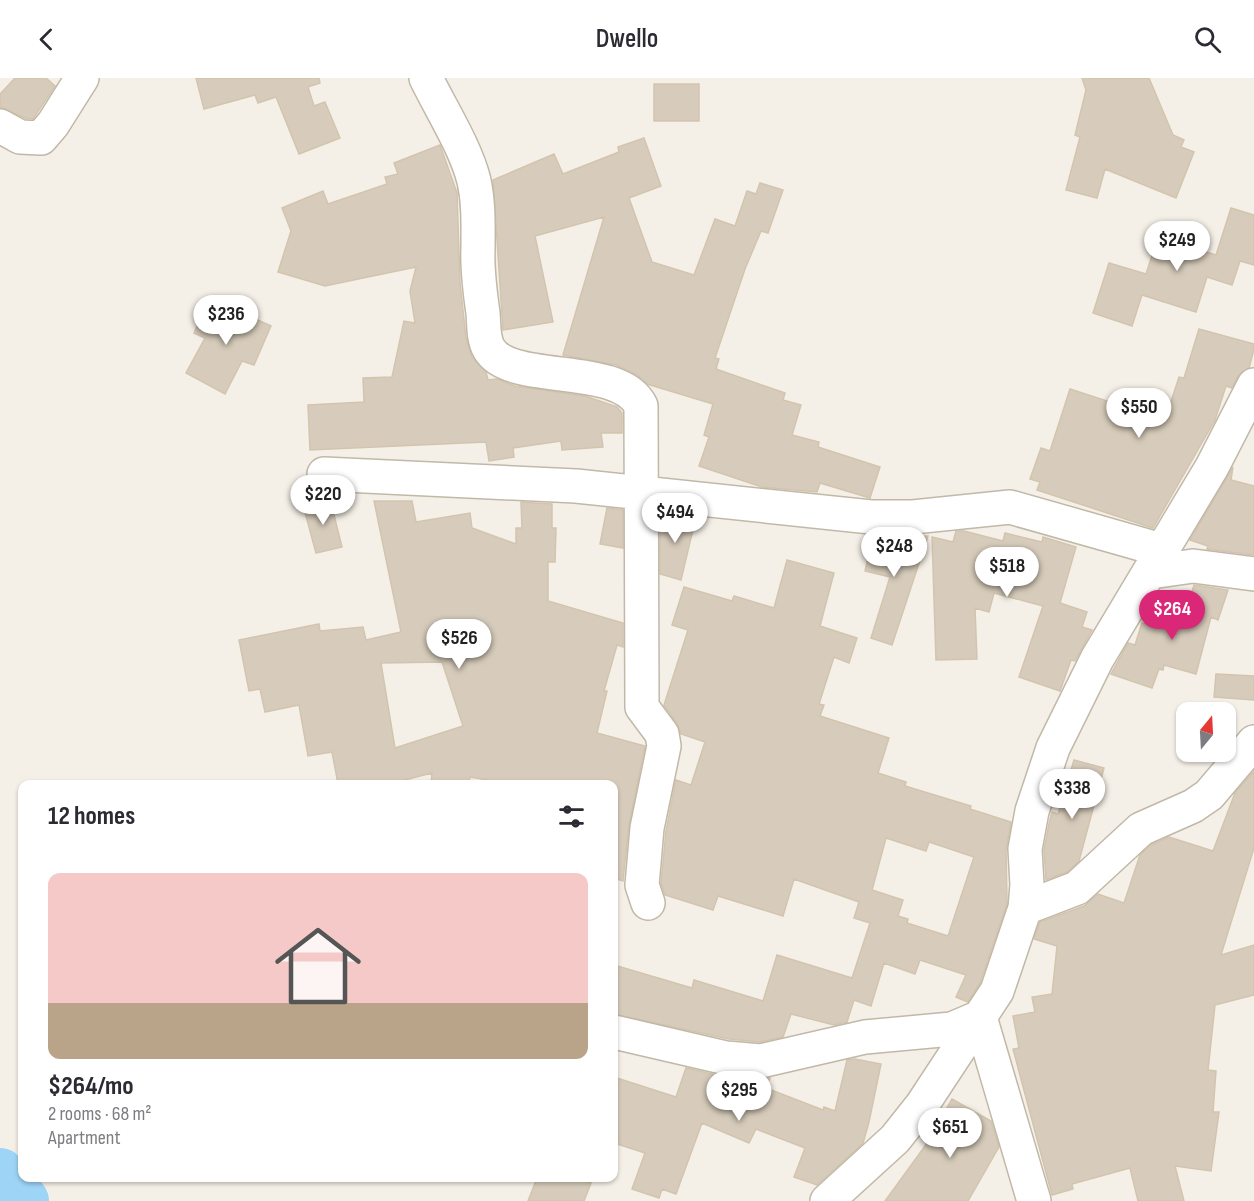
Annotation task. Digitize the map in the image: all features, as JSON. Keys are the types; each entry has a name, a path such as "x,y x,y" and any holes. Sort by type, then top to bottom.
{"street":[{"path":"0,126 20,137 41,138 53,124 82,78"},
{"path":"426,78 474,179 480,221 480,284 485,335 489,349 498,358 526,369 594,379 623,387 636,396 641,406 642,707 662,734 664,746 647,828 642,885 648,903"},
{"path":"827,1201 895,1139 922,1104 997,991 1025,908 1027,885 1025,849 1032,811 1043,775 1097,659 1212,467 1254,385"},
{"path":"324,474 413,476 642,491 871,517 913,517 1010,507 1150,547 1157,560"},
{"path":"1157,560 1254,574"},
{"path":"1025,908 1077,888 1141,829 1193,806 1209,795 1254,742"},
{"path":"618,1033 726,1058 761,1061 865,1037 951,1029 980,1017"},
{"path":"980,1017 1034,1201"}],"building":[{"path":"15,78 46,78 55,86 33,119 0,107 0,94"},
{"path":"196,78 319,78 320,83 308,87 314,106 325,102 340,138 299,154 276,97 258,103 255,95 204,109"},
{"path":"1082,78 1149,78 1173,135 1184,140 1181,147 1194,152 1176,198 1105,169 1097,198 1066,190 1080,137 1075,135 1086,90"},
{"path":"654,84 699,84 699,121 654,121"},
{"path":"644,138 661,186 629,198 652,262 694,275 715,219 735,226 747,191 756,194 760,183 783,190 768,233 761,231 745,269 715,358 719,359 716,369 785,393 783,400 801,405 792,435 819,442 818,447 880,467 870,498 820,483 817,492 762,487 699,466 709,437 704,435 713,404 647,384 637,375 616,365 563,355 604,217 535,236 553,322 503,330 493,180 554,154 563,174 619,152 618,147"},
{"path":"440,145 457,193 460,283 466,338 472,357 486,372 488,380 497,379 515,386 585,396 617,407 622,413 622,433 601,433 603,447 562,450 561,441 513,448 514,457 489,461 486,442 310,450 308,405 364,402 363,378 392,377 404,321 415,323 410,291 416,267 325,286 278,272 291,231 282,208 323,191 328,204 387,184 385,177 398,174 394,163"},
{"path":"1231,208 1254,215 1254,265 1240,261 1232,285 1207,277 1196,312 1142,295 1132,326 1093,313 1109,263 1146,274 1158,237 1216,255"},
{"path":"220,303 271,326 254,365 242,361 225,394 186,373 205,338 194,333 206,306 217,311"},
{"path":"1199,329 1254,344 1254,349 1249,368 1238,376 1232,388 1226,386 1215,420 1153,528 1037,490 1040,482 1030,479 1041,448 1050,451 1070,389 1165,420 1179,377 1184,378"},
{"path":"1233,467 1231,480 1254,486 1254,555 1207,549 1208,546 1190,540"},
{"path":"330,499 342,547 316,553 303,505"},
{"path":"374,501 412,501 416,522 470,513 472,528 516,544 516,528 522,528 521,502 552,504 552,528 556,528 555,562 548,562 548,601 623,623 623,647 617,645 604,691 607,691 597,733 645,746 629,824 623,881 618,879 618,780 488,780 470,777 470,780 431,780 432,773 405,780 337,780 332,752 308,756 299,705 265,712 260,689 249,691 239,640 319,624 320,631 363,627 366,640 401,632","holes":["442,662 463,726 395,748 381,663"]},
{"path":"607,508 623,510 623,548 600,544"},
{"path":"660,514 696,517 681,580 660,574"},
{"path":"956,531 1003,541 1005,533 1042,542 1043,537 1076,547 1060,603 1087,612 1082,627 1092,630 1075,661 1071,660 1060,691 1019,677 1043,606 994,593 989,612 975,608 977,659 936,660 932,537 953,542"},
{"path":"873,536 928,536 892,645 871,638 890,577 865,571"},
{"path":"787,560 834,573 820,626 857,638 849,663 834,657 819,704 824,705 820,716 889,738 878,773 906,782 905,786 971,806 970,809 1011,822 1006,850 1007,904 980,983 968,1002 956,997 966,975 920,960 915,974 884,963 871,1006 854,1000 847,1022 834,1025 791,1014 783,1037 760,1042 729,1039 618,1015 618,966 692,988 694,980 763,1001 777,955 852,978 870,923 854,918 859,902 794,879 783,916 718,896 713,910 665,895 661,883 666,831 676,780 691,785 705,742 681,734 677,723 664,705 688,630 672,625 684,587 732,601 734,596 774,608","holes":["886,838 926,851 929,842 974,857 948,936 907,923 908,919 898,916 903,900 872,890"]},
{"path":"1194,585 1228,590 1218,620 1211,617 1196,674 1164,665 1163,670 1159,669 1152,688 1111,674 1128,643 1135,645 1142,623 1178,634"},
{"path":"1216,674 1254,676 1254,700 1214,697"},
{"path":"1074,760 1104,768 1079,861 1067,872 1046,880 1044,850 1049,824 1052,812 1058,814"},
{"path":"1254,771 1254,848 1221,955 1254,945 1254,995 1215,1005 1208,1070 1216,1071 1213,1112 1219,1112 1211,1171 1175,1166 1184,1201 1138,1201 1130,1168 1072,1184 1073,1189 1052,1195 1013,1049 1019,1048 1013,1016 1035,1012 1032,997 1052,994 1057,946 1034,939 1040,922 1084,906 1098,894 1124,903 1140,855 1151,845 1169,837 1213,851 1235,793"},
{"path":"855,1059 881,1064 869,1122 863,1143 817,1185 794,1177 805,1148 756,1129 749,1143 702,1123 676,1194 662,1189 659,1198 632,1189 645,1153 618,1144 618,1078 676,1097 686,1068 724,1077 770,1078 766,1088 823,1110 824,1107 835,1111 847,1060"},
{"path":"952,1099 991,1121 999,1147 968,1201 885,1201 925,1146"},
{"path":"535,1182 591,1183 584,1201 528,1201"}],"waterway":[{"path":"0,1174 23,1201"}]}
